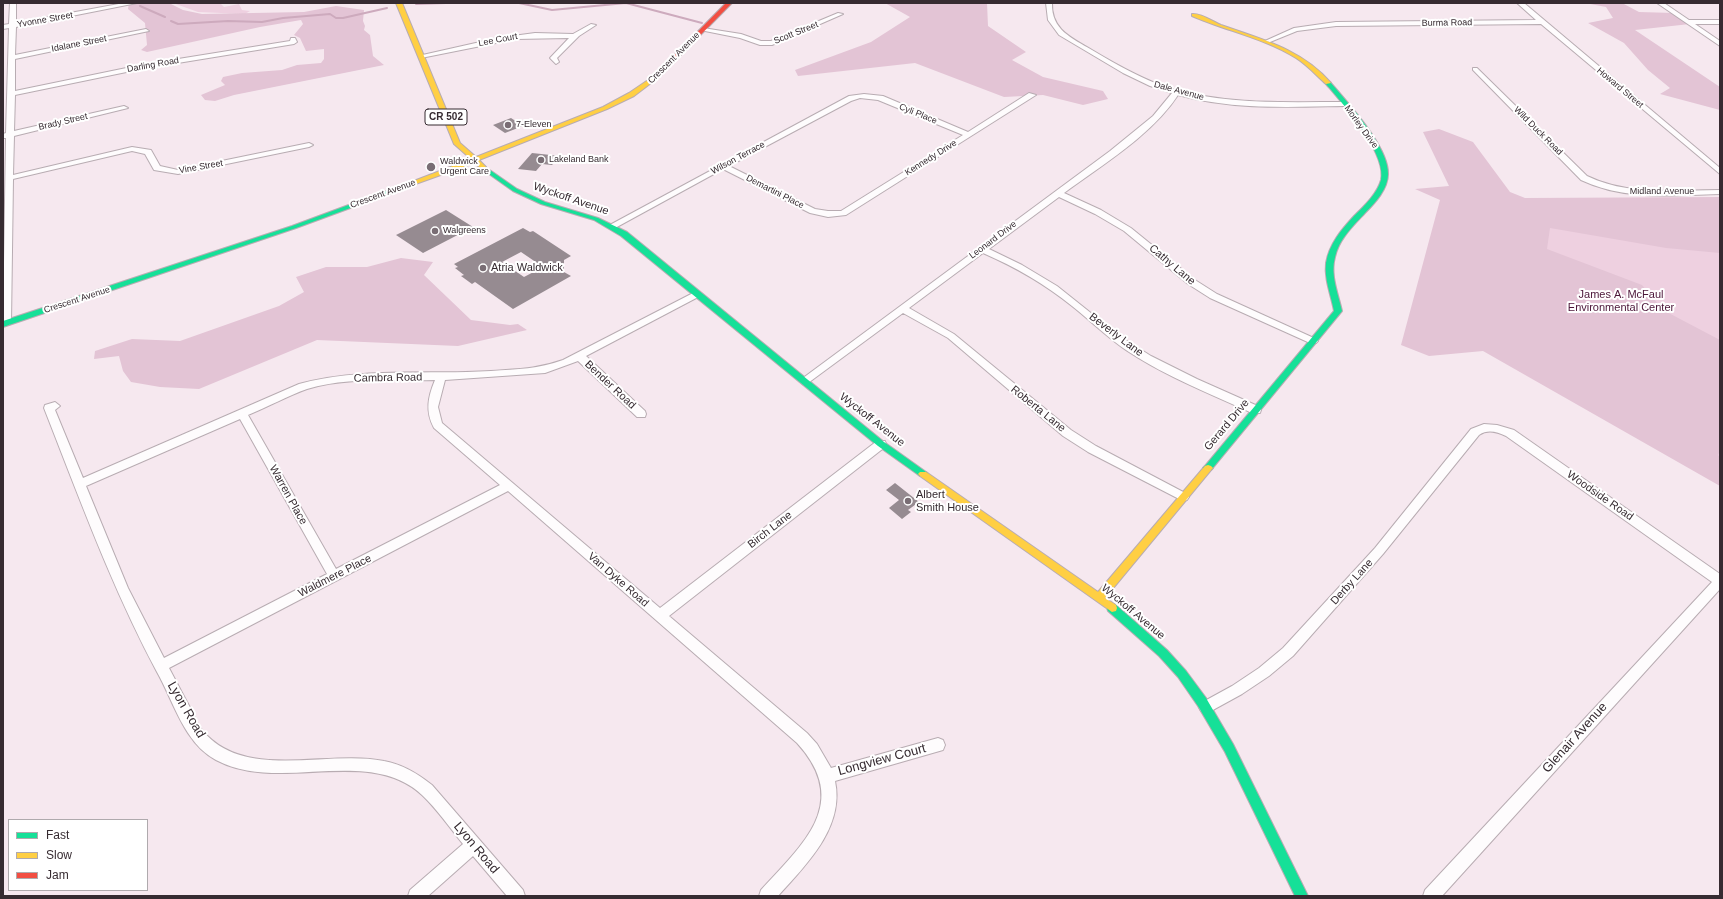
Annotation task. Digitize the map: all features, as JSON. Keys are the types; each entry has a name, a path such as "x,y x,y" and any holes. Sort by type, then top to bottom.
{"main road":[{"name":"Wyckoff Avenue","path":"399,3 457,144 474,161 515,190 528,197 580,213 612,226 624,234 881,444 1099,598 1130,622 1156,646 1181,673 1206,706 1230,748 1302,896"},
{"name":"Crescent Avenue","path":"4,324 247,243 474,161 606,108 633,94 655,78 729,3"},
{"name":"Morley Drive","path":"1194,15 1210,22 1268,41 1294,54 1316,70 1367,132 1378,150 1385,167 1386,175 1380,191 1347,227 1331,256"},
{"name":"Gerard Drive","path":"1099,598 1338,311 1329,270 1331,256"}],"street":[{"path":"4,324 9,178 7,135 11,94 13,3"},
{"name":"Yvonne Street","path":"3,27 134,3"},
{"name":"Dale Avenue","path":"1049,3 1049,17 1061,34 1142,79 1176,92 1209,99 1239,103 1344,104"},
{"name":"Howard Street","path":"1520,3 1720,172"},
{"path":"1660,3 1720,44"},
{"name":"Scott Street","path":"703,30 741,36 760,43 772,43 840,14"},
{"name":"Burma Road","path":"1268,41 1285,32 1307,27 1353,24 1542,22"},
{"path":"1688,22 1720,22"},
{"path":"556,62 553,58 576,36 586,28 593,25"},
{"name":"Idalane Street","path":"12,58 146,31"},
{"name":"Lee Court","path":"421,56 524,35 551,34 576,36"},
{"name":"Darling Road","path":"11,94 141,67 294,42 293,39"},
{"name":"Wild Duck Road","path":"1475,69 1584,178 1604,188"},
{"name":"Leonard Drive","path":"804,382 1113,152 1153,120 1164,109 1176,92"},
{"name":"Kennedy Drive","path":"828,214 846,212 1032,95"},
{"name":"Cyli Place","path":"866,96 880,98 969,135"},
{"name":"Wilson Terrace","path":"612,226 848,99 866,96"},
{"name":"Brady Street","path":"7,135 124,108"},
{"name":"Vine Street","path":"9,178 132,149 148,152 157,168 178,172 309,145"},
{"name":"Demartini Place","path":"723,166 813,211 828,214"},
{"name":"Midland Avenue","path":"1604,188 1628,192 1720,192"},
{"name":"Cathy Lane","path":"1057,193 1094,210 1123,226 1202,289 1222,301 1313,341"},
{"name":"Beverly Lane","path":"982,249 1002,257 1039,278 1076,304 1112,335 1146,357 1189,380 1256,410"},
{"name":"Cambra Road","path":"80,484 304,387 334,380 441,377 530,372 560,365 697,294"},
{"name":"Roberta Lane","path":"902,308 951,336 1066,433 1092,449 1183,497"},
{"name":"Bender Road","path":"579,356 641,414"},
{"name":"Van Dyke Road","path":"441,377 432,407 433,417 438,425 812,747 822,761 827,776 829,802 824,824 814,841 767,896"},
{"name":"Lyon Road","path":"55,406 49,408 122,590 196,734 208,747 223,756 240,762 259,766 366,765 389,769 410,777 427,790 517,896"},
{"name":"Warren Place","path":"242,413 334,576"},
{"name":"Woodside Road","path":"1475,432 1485,427 1493,427 1510,433 1720,581"},
{"name":"Derby Lane","path":"1206,706 1248,683 1288,652 1379,551 1475,432"},
{"name":"Birch Lane","path":"659,616 881,444"},
{"name":"Waldmere Place","path":"161,666 508,486"},
{"name":"Glenair Avenue","path":"1431,896 1720,581"},
{"name":"Longview Court","path":"827,776 938,745"},
{"path":"416,896 474,845"}],"green space":[{"path":"129,3 169,3 183,10 202,14 304,12 336,6 364,10 364,30 370,35 373,56 384,65 234,95 215,101 205,100 201,95 225,85 221,81 223,77 242,73 282,70 297,65 321,63 324,59 324,49 306,51 300,38 294,35 303,24 301,20 260,27 147,52 141,50 147,45 145,23 128,9"},
{"path":"173,3 220,3 224,7 239,4 242,10 250,11 245,14 198,12"},
{"path":"885,3 987,3 988,26 1026,52 1012,60 1043,77 1103,91 1108,99 1083,105 1043,95 1004,97 915,63 798,76 795,70 871,42 910,17"},
{"path":"1585,3 1622,3 1639,12 1674,13 1690,24 1635,30 1720,87 1720,110 1660,94 1670,88 1648,70 1624,43 1588,23 1613,18 1606,7"},
{"name":"James A. McFaul Environmental Center","path":"1439,129 1473,142 1510,192 1525,198 1720,197 1720,253 1666,248 1550,228 1547,249 1642,285 1663,310 1720,340 1720,451 1718,455 1720,458 1720,486 1483,351 1429,356 1401,345 1440,200 1415,189 1449,186 1423,132"},
{"name":"James A. McFaul Environmental Center","path":"1561,211 1720,222 1720,473 1495,259"},
{"path":"401,258 433,262 424,275 471,320 510,325 518,324 527,330 458,346 317,340 199,389 160,387 131,382 123,371 119,356 94,359 95,351 132,339 180,341 279,306 304,292 296,277 326,267 367,267"}],"building":[{"name":"7-Eleven","path":"511,118 523,126 505,133 493,125"},
{"name":"Lakeland Bank","path":"532,153 560,156 552,165 542,164 536,171 518,169"},
{"name":"Walgreens","path":"446,210 473,227 423,253 396,235"},
{"name":"Atria Waldwick","path":"523,228 530,232 533,231 571,256 564,260 564,272 571,276 513,309 475,282 472,284 461,276 464,275 455,268 458,267 454,264","holes":["521,252 543,267 524,277 502,262"]},
{"name":"Albert Smith House","path":"895,483 919,502 908,510 911,512 902,519 889,508 899,500 886,490"}],"waterway":[{"path":"416,4 446,3"},
{"path":"519,3 552,10 626,3 702,23"},
{"path":"140,6 165,17"},
{"path":"171,21 178,24 228,21 262,22 283,18 330,14 336,18 343,18 387,8"}],"traffic: fast":[{"path":"1208,468 1338,311 1330,278 1330,264 1333,250 1345,231 1375,197 1383,184 1385,174 1384,164 1379,152 1363,126 1328,83"},
{"path":"484,168 515,190 543,203 596,219 624,234 881,444 923,474"},
{"path":"3,324 294,227 408,185"},
{"path":"1112,608 1163,653 1182,674 1202,702 1229,748 1302,896"}],"traffic: slow":[{"path":"399,3 457,144 484,168"},
{"path":"1194,15 1230,30 1264,41 1297,56 1313,68 1328,83"},
{"path":"408,185 592,114 619,102 656,77"},
{"path":"1099,598 1208,468"},
{"path":"923,474 1112,608"}],"traffic: jam":[{"path":"656,77 729,3"}],"place":[{"name":"7-Eleven","path":"508,125"},
{"name":"Lakeland Bank","path":"541,160"},
{"name":"Waldwick Urgent Care","path":"431,167"},
{"name":"Walgreens","path":"435,231"},
{"name":"Atria Waldwick","path":"483,268"},
{"name":"Albert Smith House","path":"908,501"}]}
